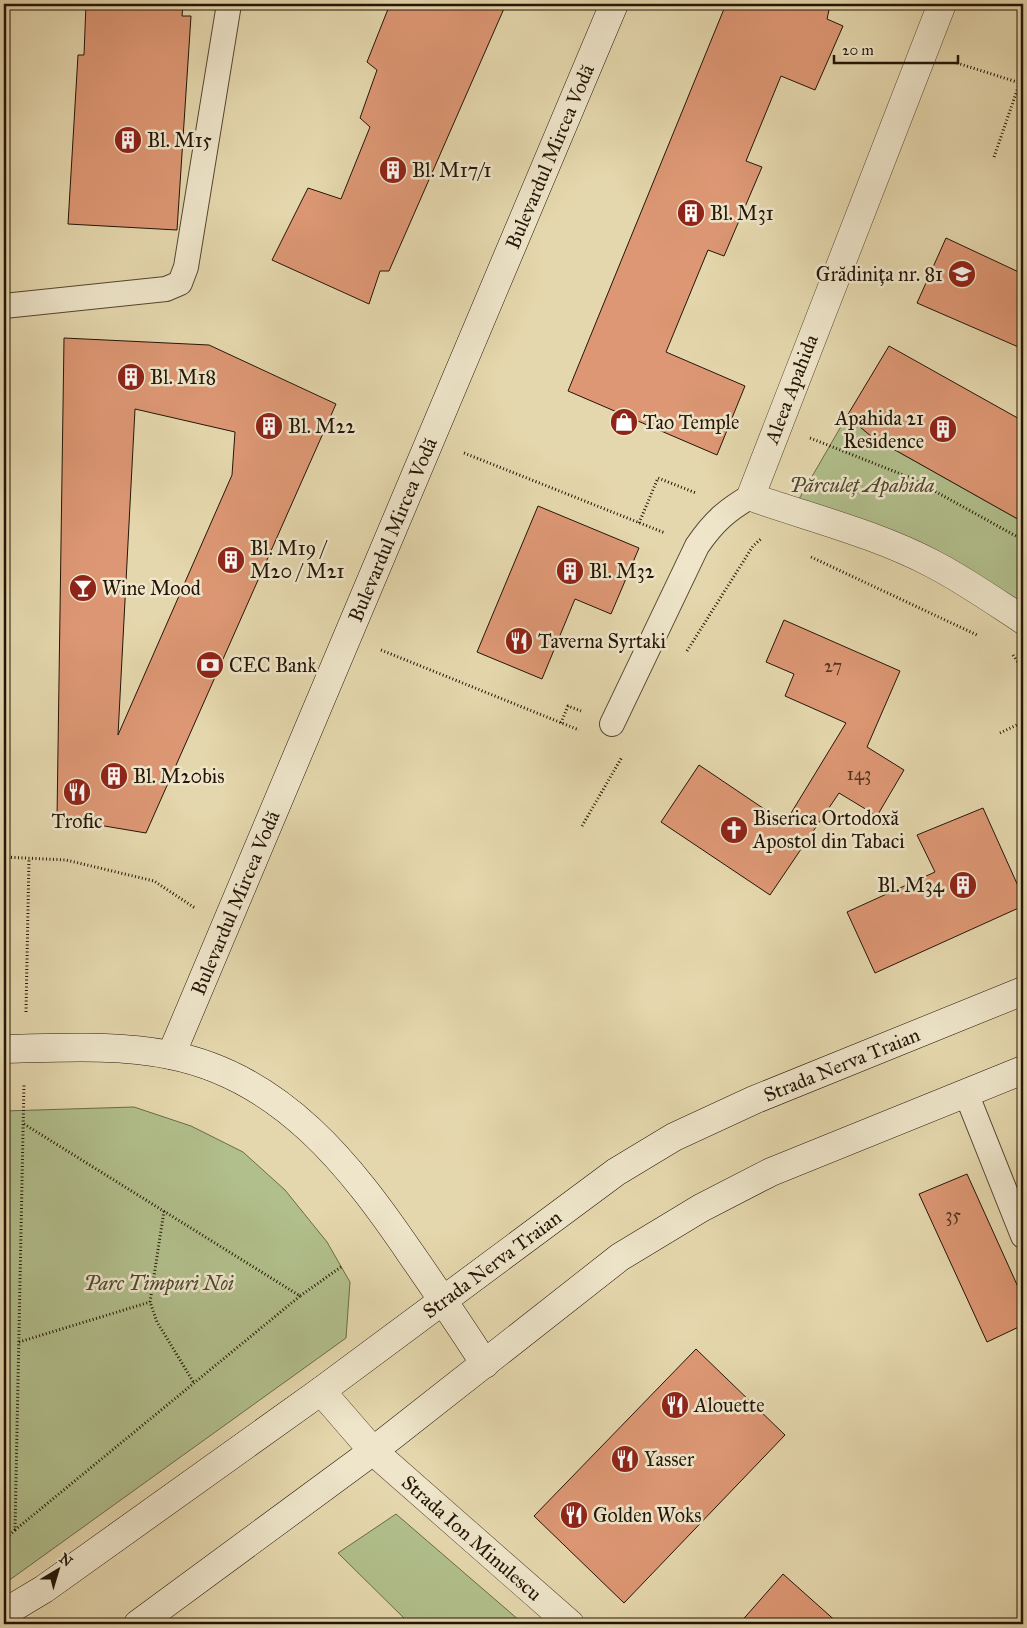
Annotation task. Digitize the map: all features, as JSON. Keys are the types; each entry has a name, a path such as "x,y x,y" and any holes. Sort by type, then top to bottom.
{"main road":[{"name":"Bulevardul Mircea Vodă","path":"171,1055 614,4"},
{"name":"Aleea Apahida","path":"753,495 752,488 939,5"},
{"path":"753,495 757,499 885,543 931,563 1023,620"},
{"name":"Strada Nerva Traian","path":"4,1613 44,1589 321,1391 616,1172 674,1137 754,1100 1023,991"},
{"path":"15,1049 123,1049 171,1055 213,1068 242,1081 280,1105 315,1134 355,1175 443,1300 485,1364"},
{"path":"138,1624 373,1451 620,1257 701,1208 771,1172 1023,1070"},
{"name":"Strada Ion Minulescu","path":"321,1391 373,1451 570,1624"}],"lane":[{"path":"4,306 166,289 180,283 186,267 229,4"},
{"path":"612,724 697,546 710,526 727,510 753,495"},
{"path":"966,1094 1023,1236"}],"path":[{"path":"983,72 1020,83"},
{"path":"994,157 1023,73"},
{"path":"431,440 697,546"},
{"path":"829,446 911,478 1023,540"},
{"path":"639,523 658,478 717,501 727,510"},
{"path":"802,552 979,636"},
{"path":"348,636 585,732"},
{"path":"1011,651 1023,670"},
{"path":"1000,733 1023,722"},
{"path":"4,857 66,860 154,881 225,928"},
{"path":"15,1530 24,1124 15,1049 29,858"},
{"path":"24,1124 300,1296"},
{"path":"164,1211 150,1302 157,1322 194,1383"},
{"path":"4,1540 300,1296 341,1267"},
{"path":"19,1342 150,1302"}],"green space":[{"name":"Părculeț Apahida","path":"847,416 872,437 1023,522 1023,620 792,511"},
{"name":"Parc Timpuri Noi","path":"134,1107 191,1126 243,1152 285,1190 327,1242 350,1282 346,1338 4,1584 4,1111"},
{"path":"396,1514 520,1621 517,1624 410,1624 338,1553"}],"building":[{"name":"Bl. M15","path":"86,4 183,4 182,16 191,16 177,230 68,224 78,55 84,55"},
{"name":"Bl. M17/1","path":"390,4 506,4 389,271 380,271 369,304 272,260 308,188 341,199 370,127 360,118 377,70 367,62"},
{"name":"Bl. M31","path":"726,4 812,4 829,10 827,19 843,26 815,90 781,76 746,161 762,167 724,256 708,250 666,352 745,386 717,455 568,391"},
{"path":"946,238 1023,274 1023,349 917,303"},
{"path":"64,338 209,345 336,404 146,833 57,818","holes":["135,409 235,432 232,475 118,735"]},
{"name":"Apahida 21 Residence","path":"889,346 1023,421 1023,522 872,437 847,416"},
{"name":"Bl. M32","path":"538,506 639,548 611,614 575,599 542,679 477,652"},
{"path":"784,620 900,671 867,747 904,770 877,816 839,793 770,895 661,822 699,765 785,823 846,723 785,696 794,674 766,662"},
{"name":"Bl. M34","path":"983,808 1023,897 1023,906 875,973 847,912 935,872 917,835"},
{"path":"967,1174 1023,1298 1023,1325 987,1342 919,1194"},
{"path":"696,1349 785,1435 624,1603 534,1516"},
{"path":"783,1574 839,1624 739,1624"}],"place":[{"name":"Bl. M15","path":"128,140"},
{"name":"Bl. M17/1","path":"393,170"},
{"name":"Bl. M31","path":"691,213"},
{"name":"Grădinița nr. 81","path":"962,274"},
{"name":"Bl. M18","path":"131,377"},
{"name":"Tao Temple","path":"624,422"},
{"name":"Bl. M22","path":"269,426"},
{"name":"Apahida 21 Residence","path":"943,429"},
{"name":"Bl. M19 / M20 / M21","path":"231,560"},
{"name":"Bl. M32","path":"570,571"},
{"name":"Wine Mood","path":"83,588"},
{"name":"Taverna Syrtaki","path":"519,641"},
{"name":"CEC Bank","path":"210,665"},
{"name":"Bl. M20bis","path":"114,776"},
{"name":"Trofic","path":"77,792"},
{"name":"Biserica Ortodoxă Apostol din Tabaci","path":"734,830"},
{"name":"Bl. M34","path":"963,885"},
{"name":"Alouette","path":"675,1405"},
{"name":"Yasser","path":"625,1459"},
{"name":"Golden Woks","path":"574,1515"}]}
